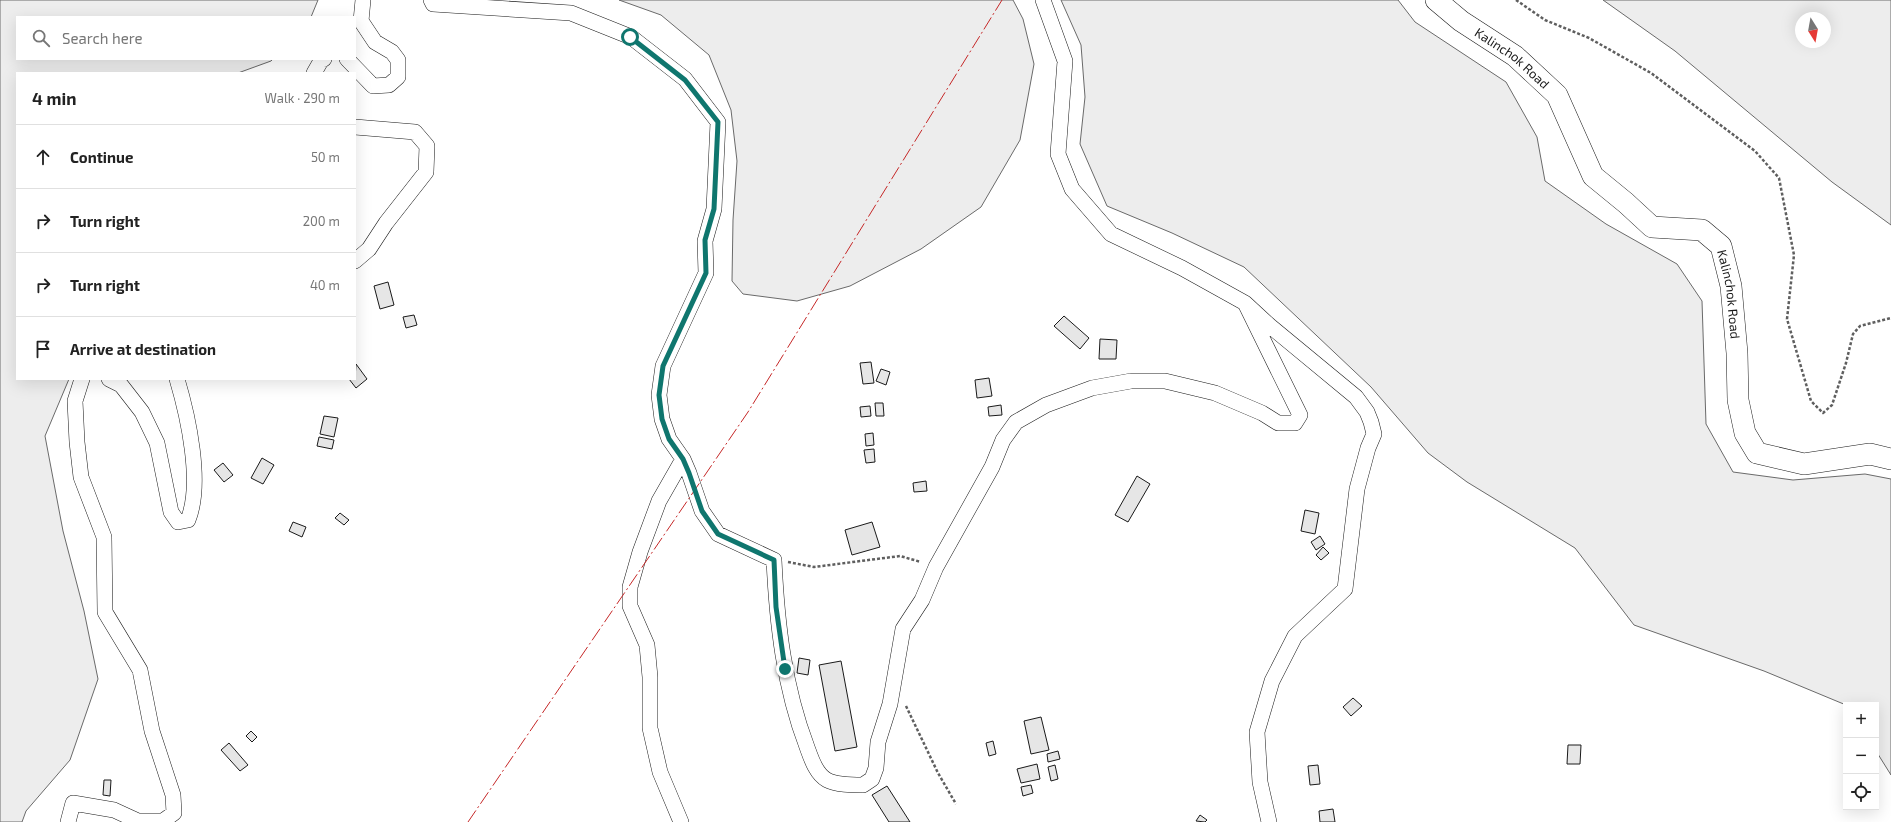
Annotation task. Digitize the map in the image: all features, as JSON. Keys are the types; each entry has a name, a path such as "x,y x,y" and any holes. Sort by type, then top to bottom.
{"street":[{"path":"348,60 373,86 389,84 398,77 398,60 392,52 375,42 361,21 363,0"},
{"path":"431,0 434,4 571,13 630,37 685,80 718,122 714,209 705,240 706,273 663,366 659,395 662,419 669,439 683,459 702,511 718,534 774,560 776,607 785,669 798,724 815,768 827,780 863,786 872,779 876,768 878,742 890,704 903,629 922,600 936,567 992,467 1003,440 1016,422 1046,405 1092,388 1131,381 1165,381 1215,393 1262,413 1278,423 1295,423 1300,415 1245,303"},
{"path":"1043,0 1065,61 1058,154 1072,189 1111,234 1182,268 1245,303 1270,326 1356,397 1367,412 1374,434 1368,448 1357,488 1345,589 1295,636 1272,681 1256,732 1260,782 1270,822"},
{"name":"Kalinchok Road","path":"1436,0 1461,20 1514,56 1557,95 1592,176 1626,203 1652,227 1702,230 1721,246 1730,286 1737,353 1738,400 1745,433 1757,453 1804,464 1870,454 1891,459"},
{"path":"315,72 321,60"},
{"path":"356,127 415,132 427,146 426,172 386,223 369,249 356,259"},
{"path":"68,822 73,803 114,810 138,821 163,821 174,813 173,795 152,731 140,670 105,612 104,537 81,477 77,442 75,401 82,380"},
{"path":"111,380 121,385 142,412 157,443 171,512 178,522 188,520 192,509 195,484 185,406 177,380"},
{"path":"681,822 660,772 650,728 650,676 647,645 630,606 630,587 640,552 659,501 683,459"}],"path":[{"path":"1516,0 1545,20 1589,38 1651,73 1755,151 1779,178 1794,255 1787,319 1811,401 1824,413 1832,405 1846,363 1853,334 1860,326 1891,318"},
{"path":"774,560 814,567 900,556 936,567"},
{"path":"906,704 938,773 956,804"}],"shaded area":[{"path":"0,0 318,0 311,16 16,16 16,60 272,60 241,72 16,72 16,380 69,380 45,436 63,531 84,611 98,679 70,760 26,811 22,822 0,822"},
{"path":"619,0 1013,0 1023,19 1034,64 1020,140 981,207 921,249 850,286 797,301 743,294 732,281 733,220 737,161 731,110 709,55 661,15"},
{"path":"1061,0 1398,0 1415,22 1506,82 1537,137 1545,181 1606,224 1677,264 1702,301 1706,424 1733,472 1793,480 1865,474 1891,479 1891,775 1879,756 1879,702 1843,702 1843,704 1764,671 1634,625 1575,548 1467,482 1428,453 1371,387 1244,267 1172,233 1107,206 1080,144 1085,97 1081,45"},
{"path":"1603,0 1891,0 1891,225 1832,182 1675,51"}],"building":[{"path":"388,282 394,305 380,309 374,286"},
{"path":"414,315 417,325 406,328 403,317"},
{"path":"1064,316 1089,338 1080,349 1054,326"},
{"path":"1100,339 1117,340 1116,359 1099,359"},
{"path":"871,362 874,383 863,384 860,363"},
{"path":"356,364 367,379 356,388 350,380 356,380"},
{"path":"881,369 890,372 886,385 876,381"},
{"path":"989,378 992,396 977,398 975,380"},
{"path":"875,403 883,403 884,416 876,416"},
{"path":"1001,405 1002,415 989,416 988,407"},
{"path":"870,406 871,416 861,417 860,407"},
{"path":"324,416 338,418 334,437 320,434"},
{"path":"873,433 874,445 866,446 865,434"},
{"path":"319,437 334,440 332,449 317,446"},
{"path":"874,449 875,462 866,463 864,450"},
{"path":"262,458 274,465 263,484 251,478"},
{"path":"223,463 233,475 224,482 214,470"},
{"path":"1137,476 1150,484 1128,522 1115,515"},
{"path":"926,481 927,491 914,492 913,483"},
{"path":"1305,510 1319,513 1315,534 1301,531"},
{"path":"340,513 349,520 344,525 335,518"},
{"path":"293,522 306,527 302,537 289,531"},
{"path":"872,522 880,547 852,555 845,530"},
{"path":"1320,536 1325,544 1316,550 1311,542"},
{"path":"1323,547 1329,553 1321,560 1316,555"},
{"path":"799,658 810,660 808,675 797,673"},
{"path":"841,661 857,747 835,751 819,665"},
{"path":"1353,698 1362,706 1351,716 1343,707"},
{"path":"1041,717 1049,750 1031,754 1024,721"},
{"path":"251,731 257,737 252,742 246,736"},
{"path":"993,741 996,754 989,756 986,743"},
{"path":"229,743 248,765 240,771 221,750"},
{"path":"1568,745 1581,745 1580,764 1567,764"},
{"path":"1058,751 1060,759 1048,762 1047,754"},
{"path":"1037,764 1040,779 1021,783 1017,769"},
{"path":"1055,765 1058,779 1051,781 1048,767"},
{"path":"1318,765 1320,784 1310,785 1308,766"},
{"path":"104,780 111,780 110,796 103,795"},
{"path":"1031,785 1033,793 1023,796 1021,787"},
{"path":"887,786 910,822 889,822 872,795"},
{"path":"1333,809 1335,822 1320,822 1319,811"},
{"path":"1200,815 1207,820 1205,822 1196,821"}],"power":[{"path":"468,822 748,412 1002,0"}],"route":[{"path":"630,37 685,80 718,122 714,209 705,240 706,273 663,366 659,395 662,419 669,439 683,459 702,511 718,534 774,560 776,607 785,669"}]}
